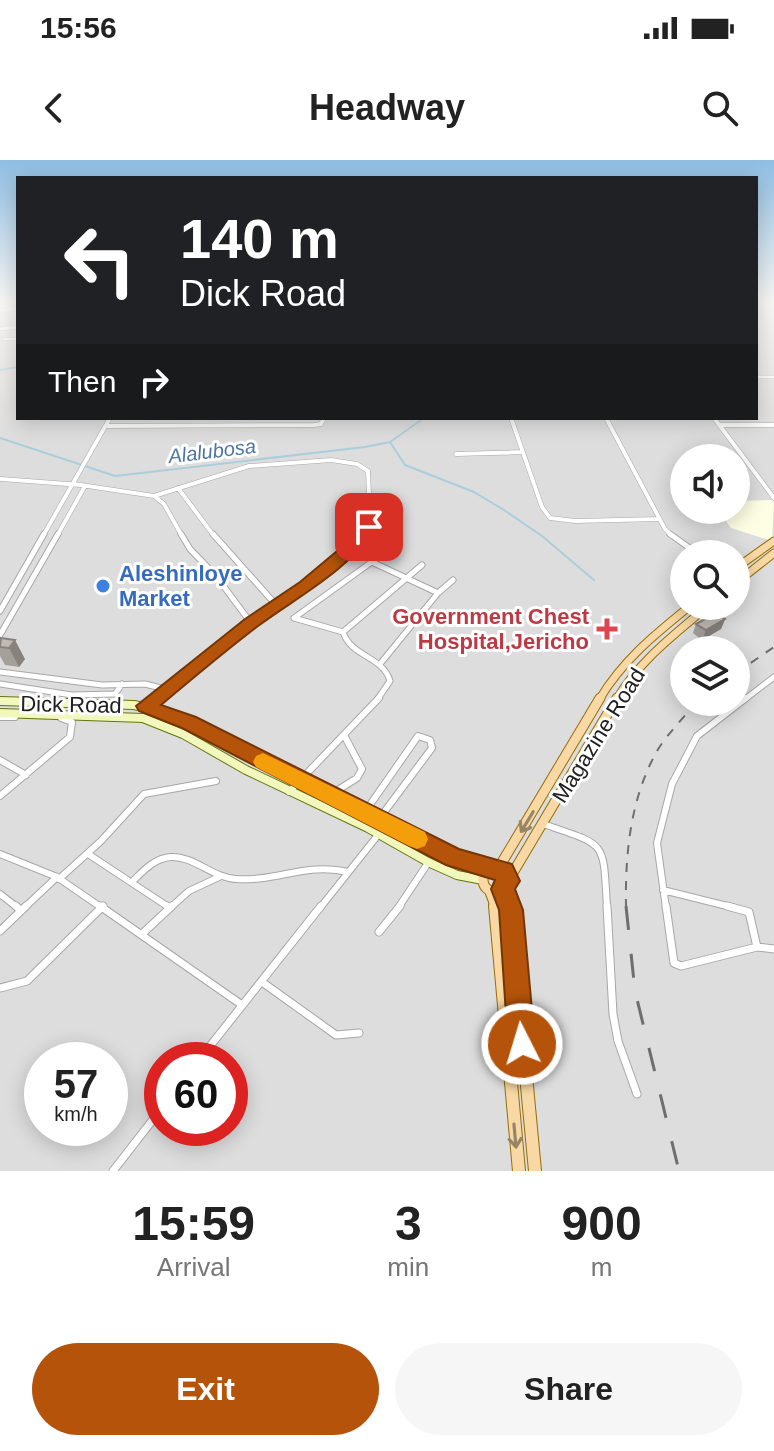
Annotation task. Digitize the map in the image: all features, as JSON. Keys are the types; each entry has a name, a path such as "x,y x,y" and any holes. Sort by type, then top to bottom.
{"main road":[{"path":"750,558 774,541"},
{"path":"750,572 774,553"},
{"name":"Magazine Road","path":"490,873 615,673 672,620"},
{"name":"Magazine Road","path":"506,885 635,670 691,620"},
{"name":"Dick Road","path":"0,699 13,703 146,706 181,719 454,858 490,873"},
{"name":"Dick Road","path":"2,714 143,718 183,734 289,792 457,875 490,873"},
{"path":"519,1171 498,914 490,892 490,873 504,872 511,910 535,1171"},
{"path":"490,892 506,885"},
{"path":"512,1097 526,1093"}],"street":[{"path":"0,611 109,420"},
{"path":"105,426 314,425 321,424 323,420"},
{"path":"512,420 542,507 550,518 575,521 660,519"},
{"path":"607,420 660,519 675,540"},
{"path":"716,420 774,498"},
{"path":"720,425 774,425"},
{"path":"456,454 523,452"},
{"path":"1,479 154,496 249,466 331,460 357,464 368,471 371,504 366,533 346,552 146,706"},
{"path":"0,635 85,486"},
{"path":"178,488 218,541 277,606"},
{"path":"154,496 164,504 190,549 216,576 251,623"},
{"path":"343,632 294,618 391,548"},
{"path":"372,562 438,593"},
{"path":"343,632 422,565"},
{"path":"380,664 438,593 453,580"},
{"path":"289,792 388,686 390,677 380,664 347,643 343,632"},
{"path":"0,672 102,685 145,684 169,690"},
{"path":"774,677 703,731 685,755 672,784 657,843 672,957 677,966 757,947 774,949"},
{"path":"0,684 94,696 115,694 122,684"},
{"path":"2,714 13,703"},
{"path":"0,796 70,737 72,722 2,714"},
{"path":"330,795 357,778 362,769 344,735"},
{"path":"365,812 418,736 430,740 432,748 379,819"},
{"path":"0,760 26,775"},
{"path":"0,931 20,910 88,854 144,794 216,781"},
{"path":"542,824 591,840 604,855 613,1014 618,1041 637,1094"},
{"path":"213,1042 378,835"},
{"path":"0,854 58,878 103,906 242,1005"},
{"path":"88,854 134,880 150,897 170,908"},
{"path":"134,880 153,863 169,857 183,859 220,876 258,879 322,865 348,872"},
{"path":"379,932 406,899 428,862"},
{"path":"142,934 189,891 220,876"},
{"path":"663,890 749,912 757,947"},
{"path":"0,894 20,910"},
{"path":"0,988 27,981 103,906"},
{"path":"262,982 336,1035 359,1033"},
{"path":"113,1171 144,1131"}],"shaded area":[{"path":"0,350 16,350 16,420 758,420 758,350 774,350 774,1171 0,1171"},
{"path":"772,500 774,503 772,541 731,528 728,524 750,524 750,501"}],"building":[{"path":"703,620 723,620 706,630 696,624"},
{"path":"1,638 15,640 9,648 0,647"}],"waterway":[{"path":"0,370 16,367"},
{"name":"Alalubosa","path":"390,442 421,420"},
{"name":"Alalubosa","path":"0,438 115,476 390,442"},
{"path":"390,442 405,465 474,492 504,510 542,536 594,580"}],"railway":[{"path":"750,663 774,647"},
{"path":"626,906 628,848 641,788 661,745 685,716"},
{"path":"626,906 635,991 679,1171"}],"slow traffic":[{"path":"263,762 417,839"}],"place":[{"name":"Aleshinloye Market","path":"103,586"},
{"name":"Government Chest Hospital,Jericho","path":"607,629"}],"route":[{"path":"369,527 361,539 305,585 251,623 146,706 189,723 454,858 504,872 508,881 503,889 511,910 522,1044"}]}
